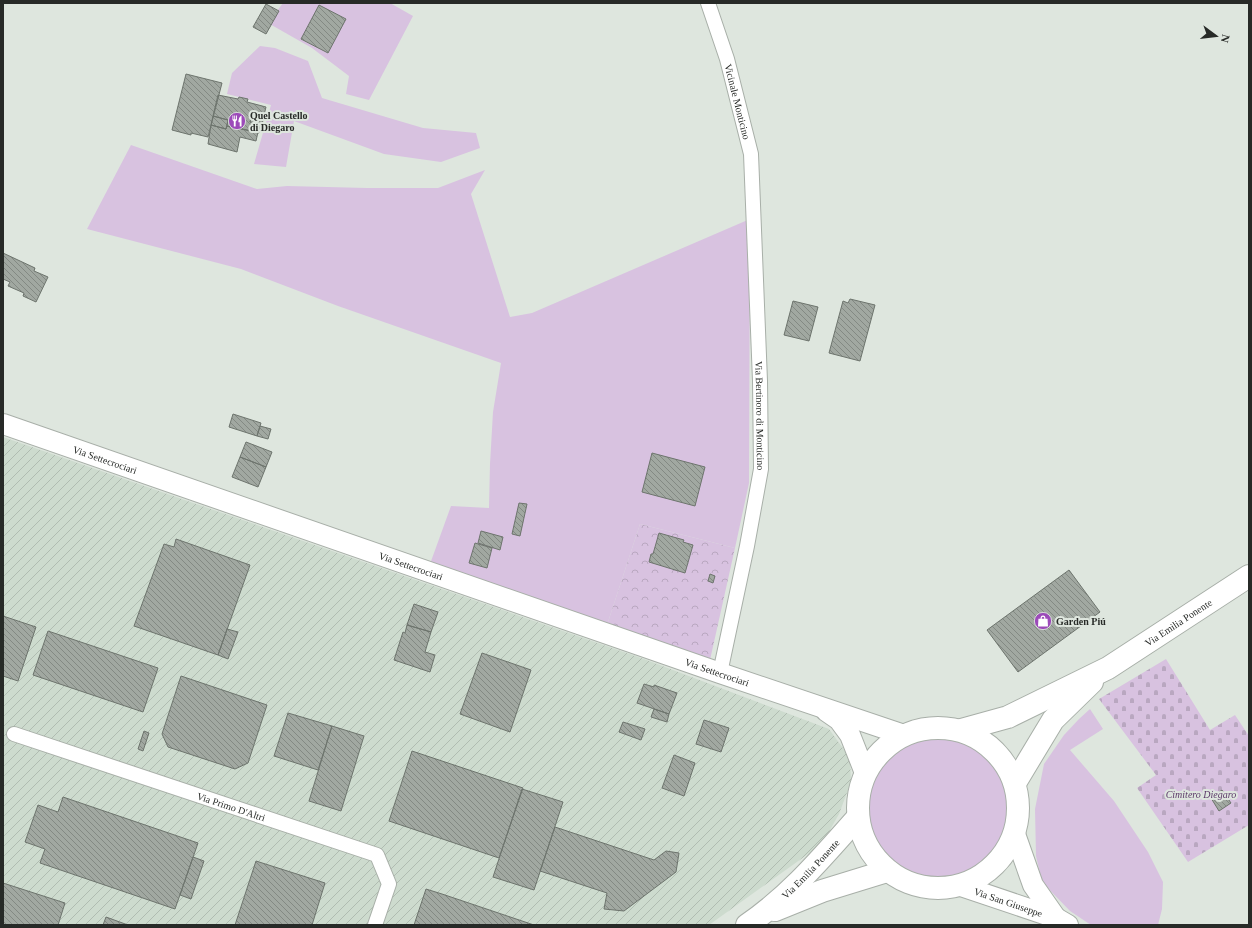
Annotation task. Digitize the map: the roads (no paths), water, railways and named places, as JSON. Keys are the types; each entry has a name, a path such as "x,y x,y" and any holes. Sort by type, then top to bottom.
{"main road":[{"name":"Via Settecrociari","path":"3,424 720,673 904,734"},
{"name":"Via Emilia Ponente","path":"961,730 1008,717 1108,668 1249,576"},
{"name":"Via Emilia Ponente","path":"1015,783 1053,720 1108,668"},
{"name":"Via Settecrociari","path":"819,706 839,720 850,736 865,773"},
{"path":"942,727 961,730 984,742 1003,760 1015,783 1019,808 1014,834 1003,856 984,874 961,886 935,889 910,884 887,871 873,856 863,838 858,817 858,795 865,773 881,750 904,734 923,729 942,727"},
{"name":"Via Emilia Ponente","path":"753,921 810,871 858,817"},
{"name":"Via San Giuseppe","path":"1014,834 1033,885 1062,922"},
{"name":"Via Emilia Ponente","path":"753,921 822,890 887,871"},
{"name":"Via San Giuseppe","path":"961,886 1062,922"}],"street":[{"name":"Vicinale Monticino","path":"708,3 727,59 751,154 753,203"},
{"name":"Via Bertinoro di Monticino","path":"720,673 747,546 761,469 760,373 753,203"},
{"name":"Via Primo D'Altri","path":"14,734 377,855 389,884 375,925"}],"place":[{"name":"Quel Castello di Diegaro","path":"237,121"},
{"name":"Garden Piú","path":"1043,621"}],"park label":[{"name":"Cimitero Diegaro","path":"1201,794"}]}
